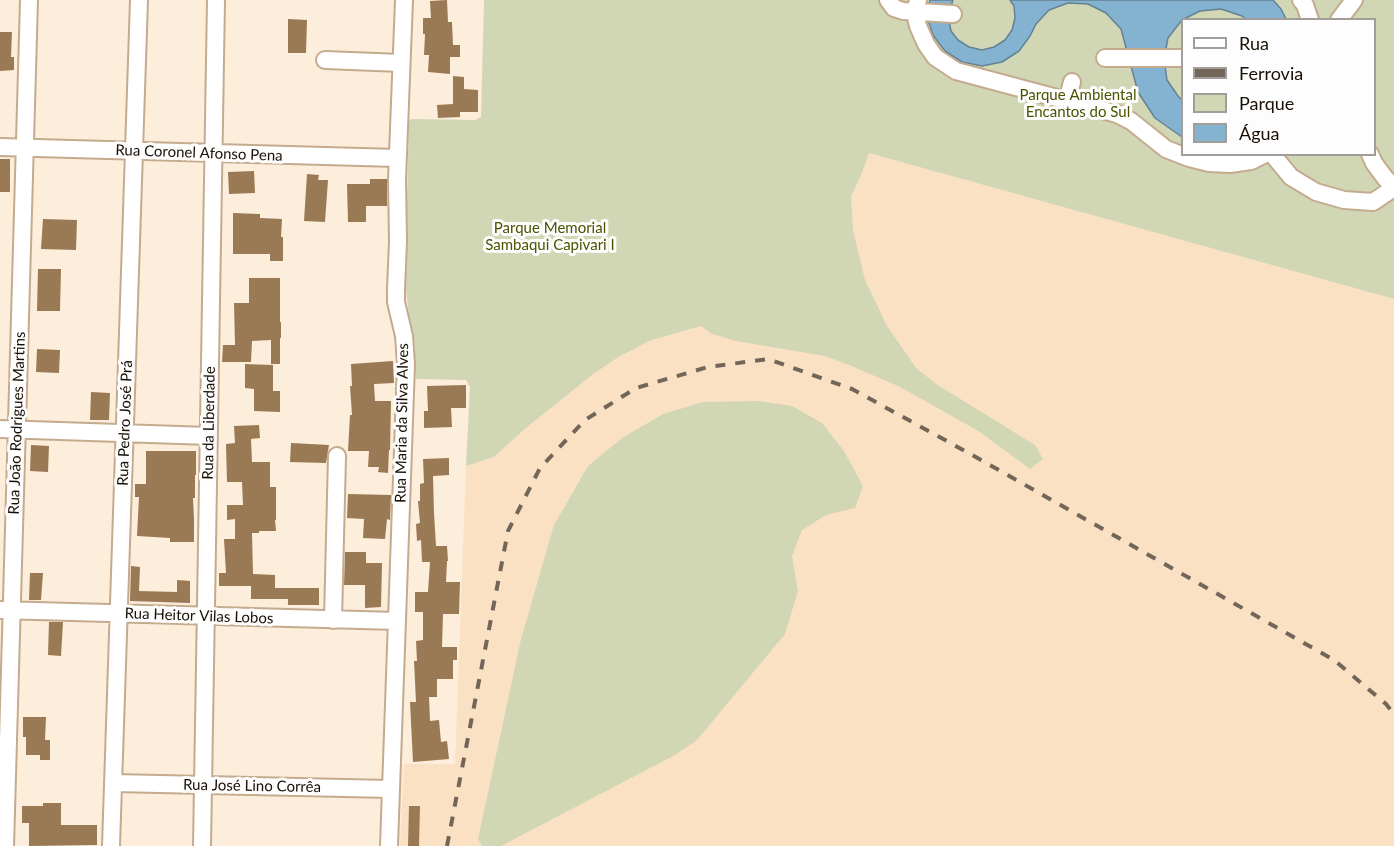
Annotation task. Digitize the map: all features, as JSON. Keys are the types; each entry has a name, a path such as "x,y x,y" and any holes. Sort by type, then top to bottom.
{"street":[{"name":"Rua João Rodrigues Martins","path":"5,846 6,610 17,430 29,0"},
{"name":"Rua Pedro José Prá","path":"111,846 139,0"},
{"name":"Rua da Liberdade","path":"202,846 216,0"},
{"name":"Rua Maria da Silva Alves","path":"389,846 406,364 404,336 396,302 398,158 404,0"},
{"path":"888,0 894,8 903,11 919,8 953,14"},
{"path":"1301,0 1309,18"},
{"path":"919,8 918,26 926,44 935,57 956,71 1117,114 1131,121 1166,149 1181,155"},
{"path":"1105,57 1181,58"},
{"path":"325,60 401,63"},
{"path":"1067,101 1072,82"},
{"name":"Rua Coronel Afonso Pena","path":"0,147 398,158"},
{"path":"1184,156 1209,163 1230,164 1251,161 1260,156"},
{"path":"1274,156 1291,177 1316,192 1344,200 1372,202 1394,188 1371,156"},
{"path":"0,429 209,436"},
{"path":"333,620 337,456"},
{"name":"Rua Heitor Vilas Lobos","path":"6,610 397,621"},
{"name":"Rua José Lino Corrêa","path":"113,783 391,789"}],"shaded area":[{"path":"669,97 1394,299 1394,846 400,846 404,764 455,764 466,466 494,457 526,428 617,358 649,341 702,326"}],"green space":[{"path":"484,0 1394,0 1394,299 869,153 851,196 853,230 865,280 887,326 916,368 936,384 1035,445 1043,459 1030,469 980,432 898,386 849,365 825,356 736,341 712,334 701,326 649,341 617,358 526,428 494,457 466,466 470,387 466,380 416,379 405,281 409,120 475,120 481,117"},
{"path":"759,401 792,406 822,423 844,451 863,486 855,508 826,515 802,530 792,556 798,591 785,634 697,740 675,755 501,846 482,846 478,839 521,639 554,525 588,466 622,438 663,414 703,402"}],"water":[{"path":"930,0 953,0 948,16 951,31 958,40 969,47 982,50 994,47 1005,40 1012,30 1015,18 1014,6 1010,0 1273,0 1286,18 1245,18 1221,9 1200,11 1181,18 1168,38 1164,59 1167,80 1181,99 1181,136 1155,118 1138,92 1121,29 1106,13 1088,4 1068,3 1049,10 1036,24 1019,51 1002,62 982,66 962,62 945,51 933,35 929,23"}],"building":[{"path":"447,0 448,22 452,22 453,45 460,45 460,57 450,57 450,74 428,72 429,55 424,55 423,18 431,18 430,1"},
{"path":"288,19 307,20 306,53 288,53"},
{"path":"0,32 12,32 11,57 14,57 14,70 0,71"},
{"path":"453,76 464,77 464,89 478,90 478,112 460,112 460,117 438,118 437,105 453,104"},
{"path":"0,159 10,159 10,192 0,192"},
{"path":"254,171 255,193 229,194 228,172"},
{"path":"307,174 319,175 318,180 328,180 325,222 304,221"},
{"path":"370,179 387,179 387,206 366,206 366,222 348,222 347,184 370,184"},
{"path":"233,213 260,214 260,218 282,219 283,261 270,261 270,254 233,254"},
{"path":"43,219 77,220 76,250 41,249"},
{"path":"38,269 61,269 60,311 37,311"},
{"path":"249,278 280,278 280,364 271,364 271,340 252,341 251,362 222,362 223,345 235,345 234,303 249,303"},
{"path":"37,349 60,350 59,373 36,372"},
{"path":"393,361 394,383 374,384 375,401 391,401 388,473 378,472 379,467 368,467 369,451 348,451 350,415 352,415 350,386 352,386 351,364"},
{"path":"245,364 273,365 273,391 280,391 280,412 254,411 254,389 245,388"},
{"path":"466,385 466,408 451,408 452,427 424,428 424,411 428,411 427,386"},
{"path":"91,392 110,393 109,420 90,420"},
{"path":"259,425 260,438 251,439 252,462 270,462 270,487 276,487 276,531 252,533 253,574 275,575 275,588 319,588 319,605 288,605 288,599 251,599 251,586 219,586 219,573 226,573 224,539 235,539 235,519 227,520 227,505 243,505 242,482 227,482 226,444 235,443 234,426"},
{"path":"291,443 329,445 326,463 290,462"},
{"path":"31,445 49,446 48,472 30,471"},
{"path":"146,451 196,451 195,498 193,498 194,542 170,542 170,538 137,536 139,497 135,497 135,484 146,484"},
{"path":"449,458 449,475 433,476 434,513 436,546 447,546 446,582 460,582 459,614 443,614 442,647 457,647 457,660 453,660 453,679 437,679 437,697 429,697 430,721 439,720 441,742 447,741 449,759 413,762 410,702 416,702 414,661 417,661 416,641 423,640 423,612 415,612 415,592 428,592 430,562 422,562 421,540 417,541 416,524 420,523 418,501 420,501 420,484 424,483 423,459"},
{"path":"348,494 391,495 390,520 387,519 385,539 363,538 364,519 347,518"},
{"path":"345,552 366,552 366,563 382,563 381,607 365,608 365,585 344,585"},
{"path":"131,566 140,567 139,591 177,592 177,580 190,581 190,603 130,601"},
{"path":"30,573 43,573 41,600 29,600"},
{"path":"49,622 63,622 61,656 48,655"},
{"path":"23,717 46,717 45,740 50,740 50,760 40,760 40,755 26,755"},
{"path":"43,803 61,803 61,825 97,825 97,845 29,846 29,823 22,823 22,806 43,806"},
{"path":"409,806 420,806 419,846 408,846"}],"railway":[{"path":"447,846 508,531 540,468 585,420 636,388 708,367 768,359 852,389 1334,660 1386,704 1394,714"}],"park label":[{"name":"Parque Ambiental Encantos do Sul","path":"1078,104"},
{"name":"Parque Memorial Sambaqui Capivari I","path":"550,236"}]}
